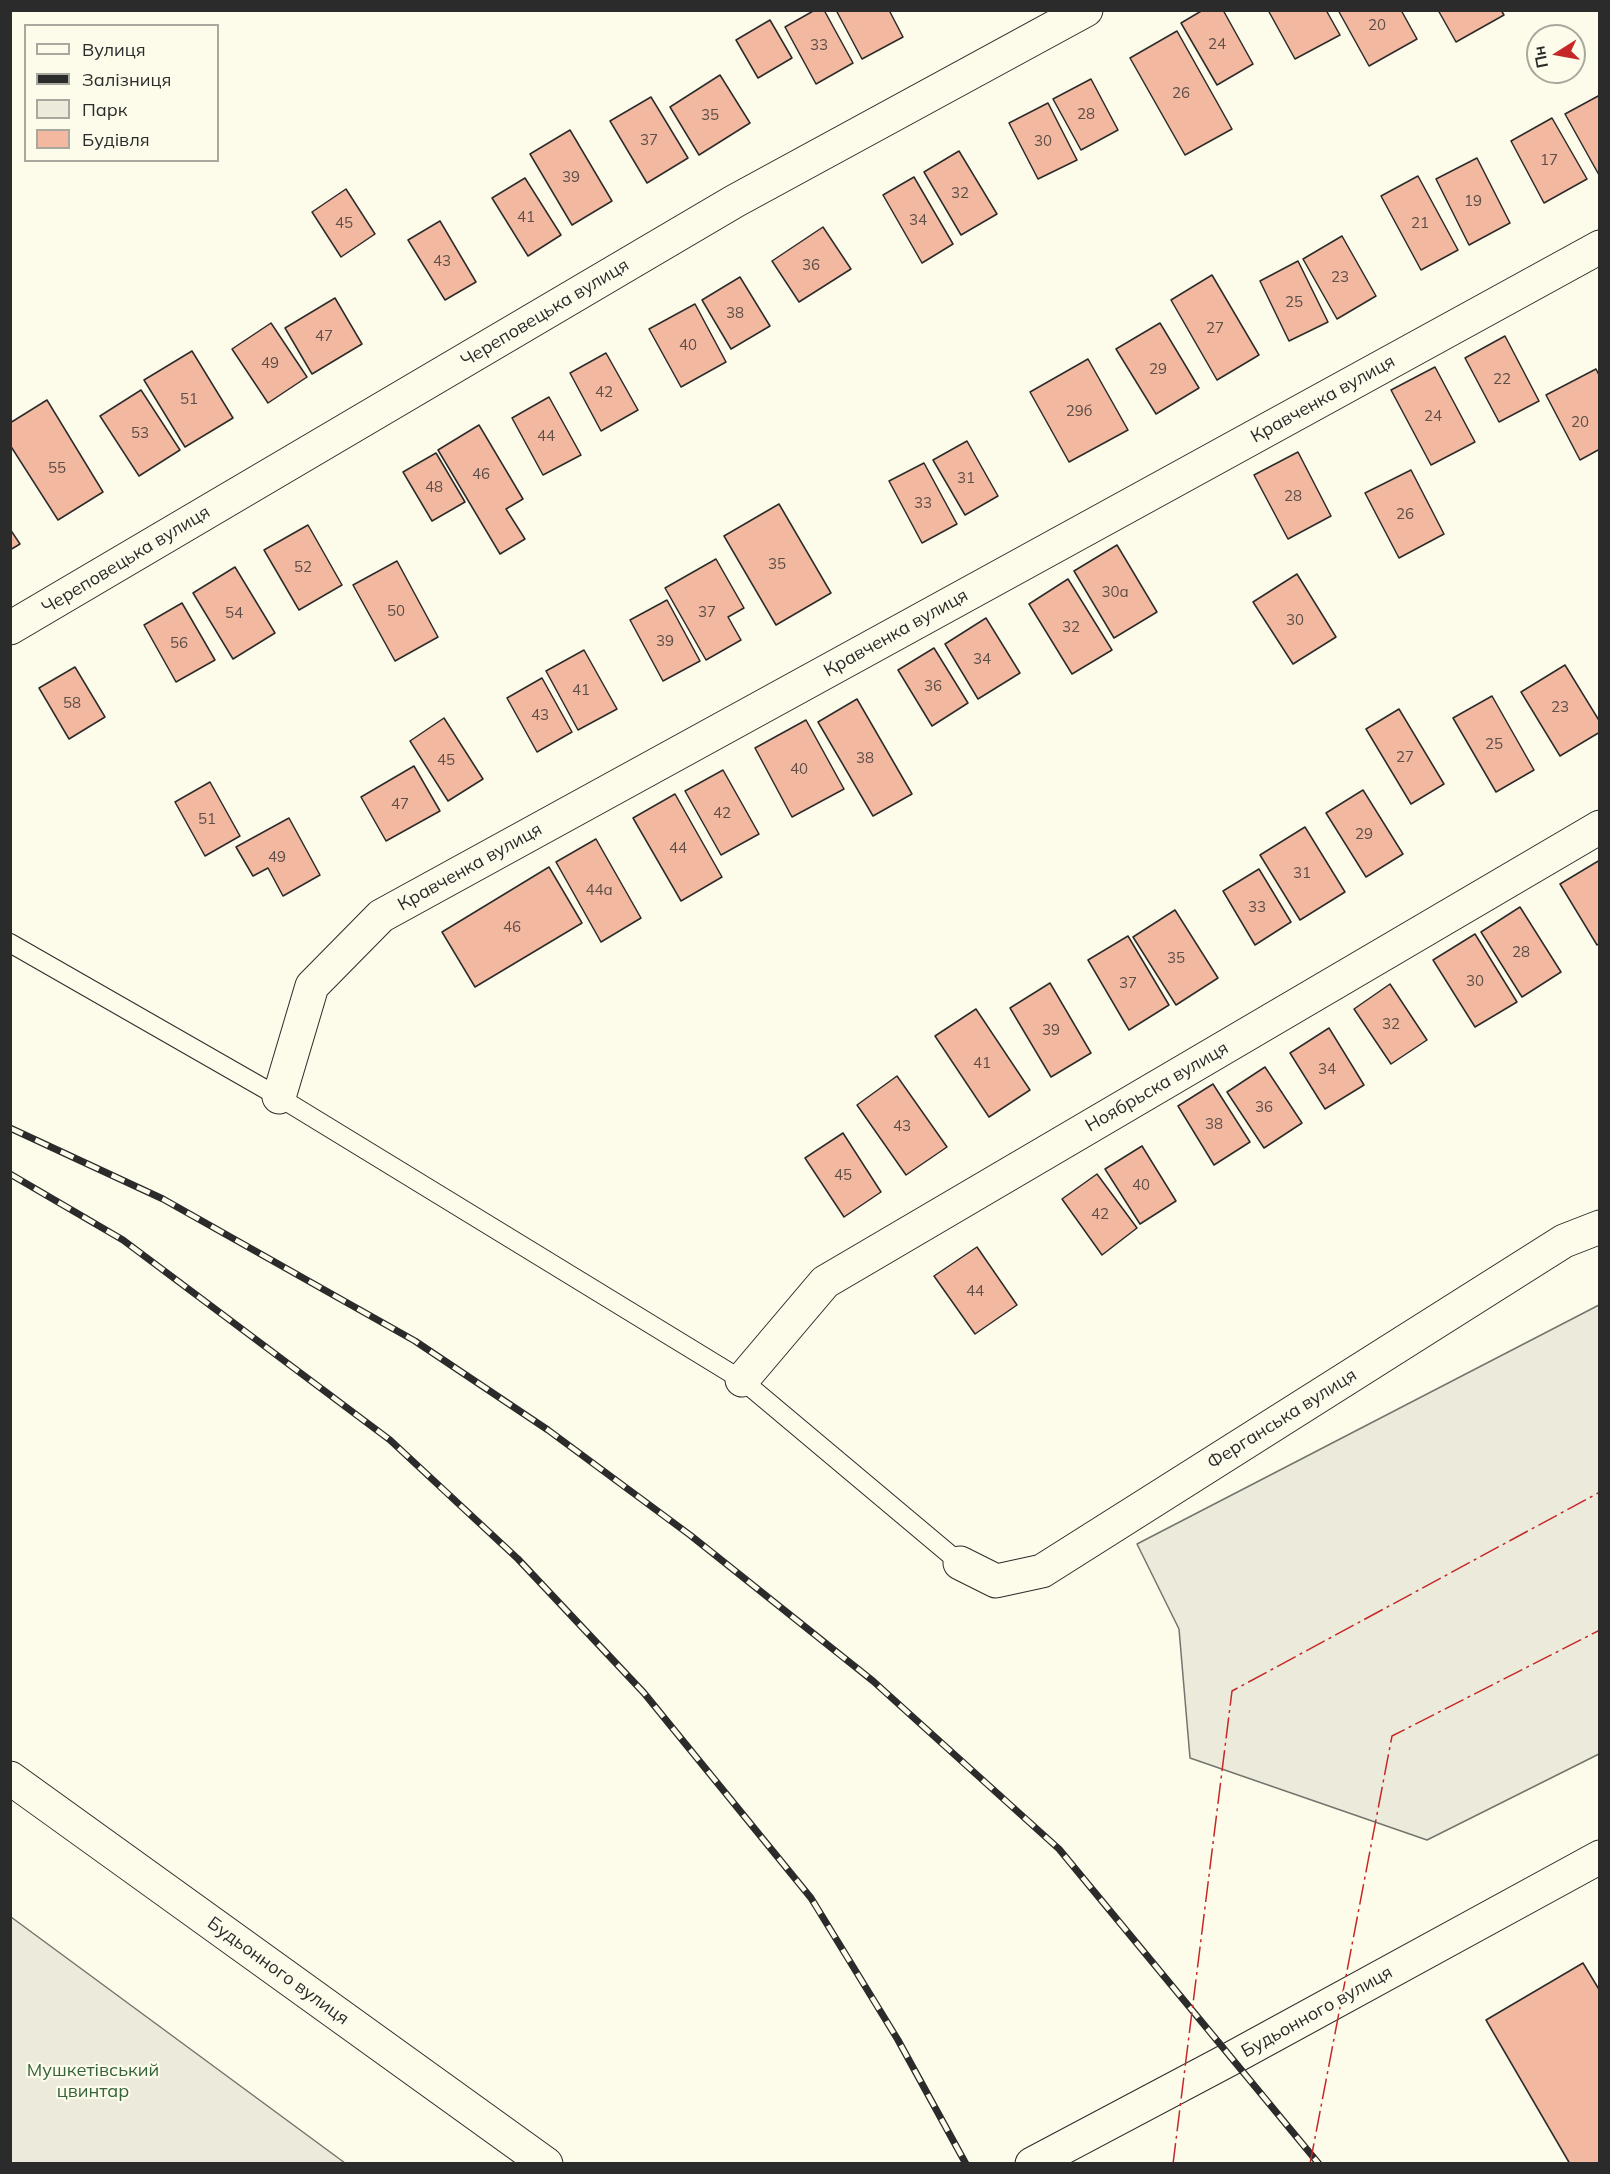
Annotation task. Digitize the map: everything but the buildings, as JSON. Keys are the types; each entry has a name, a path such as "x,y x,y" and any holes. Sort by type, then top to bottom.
{"street":[{"name":"Череповецька вулиця","path":"10,628 735,201 1086,10"},
{"name":"Кравченка вулиця","path":"279,1097 312,986 381,916 1599,247"},
{"name":"Ноябрьска вулиця","path":"742,1380 825,1282 1599,827"},
{"name":"Ферганська вулиця","path":"960,1563 996,1581 1042,1571 1564,1241 1599,1227"},
{"name":"Будьонного вулиця","path":"10,1778 546,2163"},
{"name":"Будьонного вулиця","path":"1032,2163 1232,2058 1599,1857"}],"lane":[{"path":"10,943 279,1097 742,1380 960,1563"}],"green space":[{"path":"1599,1305 1599,1754 1427,1840 1190,1758 1179,1629 1137,1544"},
{"name":"Мушкетівський цвинтар","path":"11,1917 345,2163 11,2163"}],"railway":[{"path":"10,1128 163,1199 415,1341 548,1430 690,1535 873,1681 1059,1849 1319,2164"},
{"path":"10,1174 123,1240 390,1440 518,1559 644,1693 811,1898 898,2040 966,2164"}],"power":[{"path":"1173,2164 1232,1691 1600,1492"},
{"path":"1310,2164 1392,1736 1600,1630"}]}
